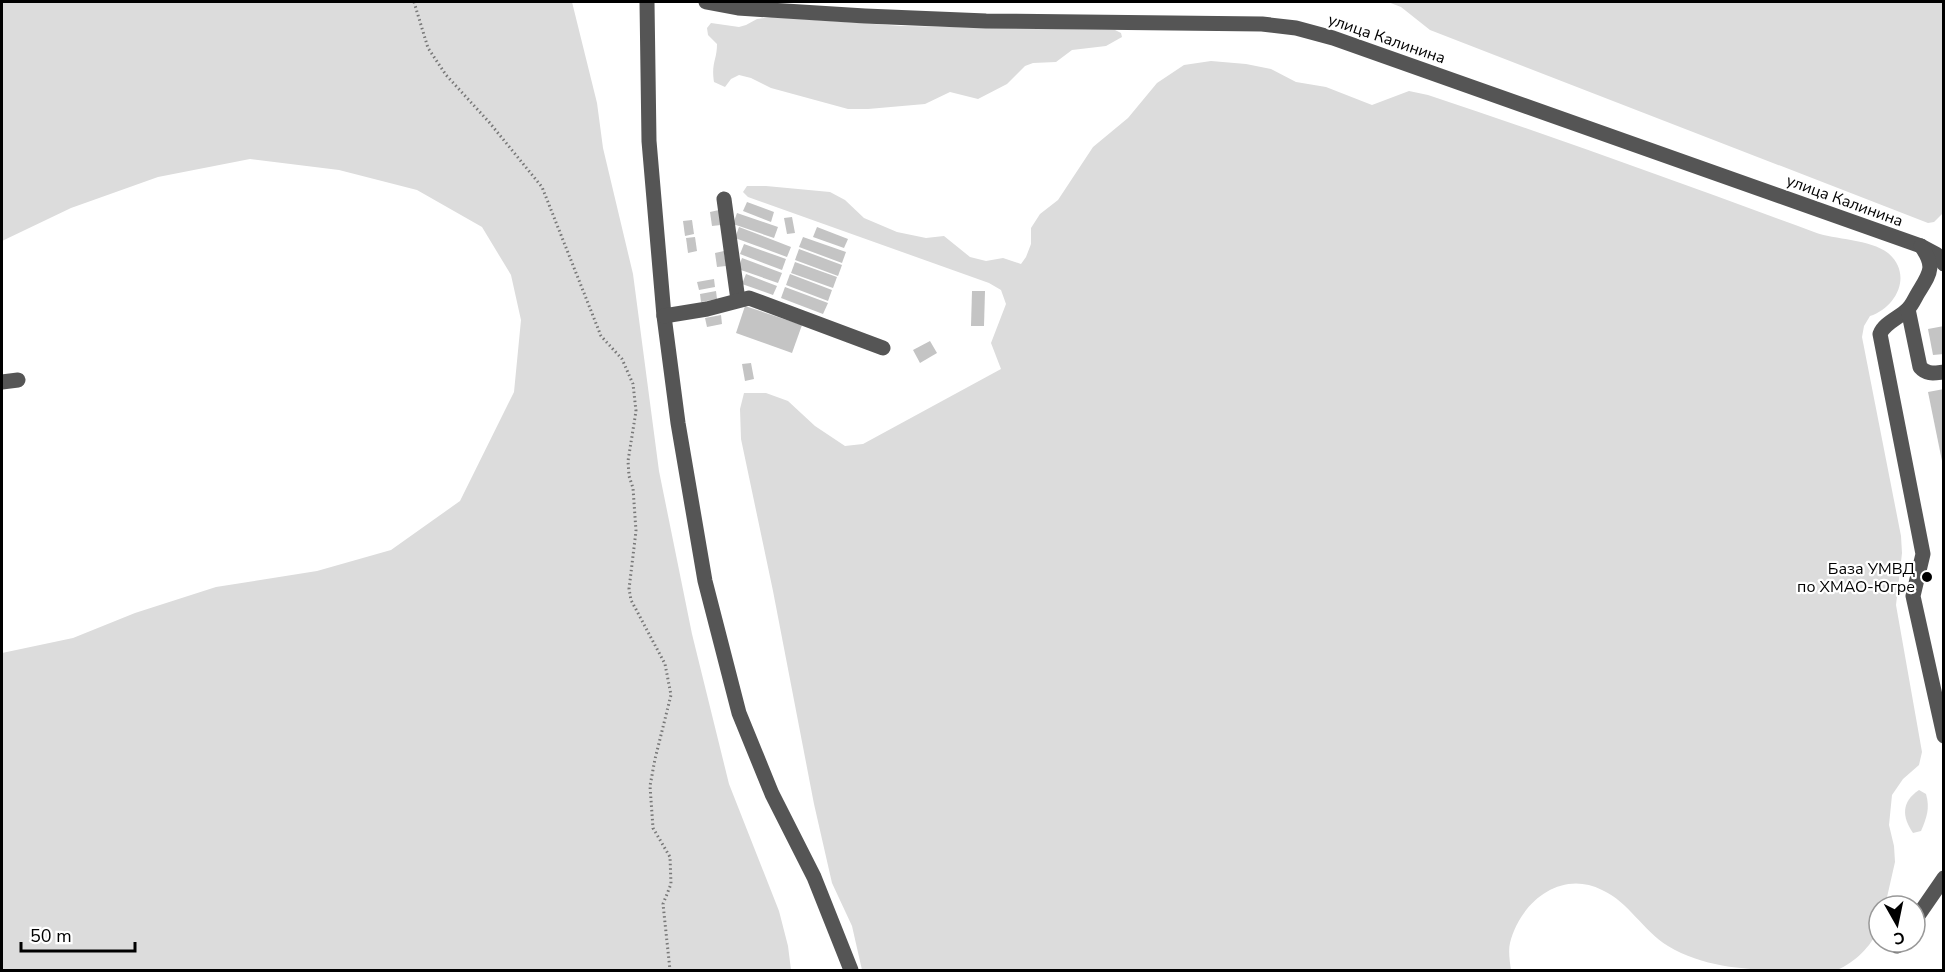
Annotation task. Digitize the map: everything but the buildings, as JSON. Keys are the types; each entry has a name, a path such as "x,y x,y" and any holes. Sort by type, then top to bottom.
{"street":[{"path":"647,2 649,141 664,316 678,423 705,580 739,713 772,794 814,877 851,970"},
{"name":"улица Калинина","path":"706,2 738,8 865,16 986,21 1262,24 1296,28 1356,45 1921,246 1936,254 1944,264"},
{"path":"724,199 738,300"},
{"path":"1921,246 1930,262 1930,270 1908,309 1880,334 1923,554 1912,596 1944,736"},
{"path":"664,316 707,309 748,298 883,348"},
{"path":"1908,309 1920,367 1924,372 1932,374 1944,372"},
{"path":"2,382 18,380"},
{"path":"1927,903 1944,878"}],"path":[{"path":"414,2 428,48 446,75 542,186 601,336 622,359 633,384 636,411 628,461 628,476 633,488 636,531 629,589 631,600 665,664 670,695 650,786 653,828 670,857 671,884 663,904 670,970"}],"shaded area":[{"path":"2,2 572,2 597,103 603,148 633,274 659,471 692,634 729,784 779,911 788,946 791,970 2,970 2,653 73,638 135,613 216,587 317,571 391,550 460,501 514,392 521,320 511,275 482,227 417,190 339,170 250,159 158,177 71,208 2,241"},
{"path":"1388,2 1943,2 1943,213 1934,222 1928,223 1430,30 1401,7"},
{"path":"772,17 902,26 1115,30 1121,33 1122,37 1106,46 1072,50 1056,62 1033,63 1025,66 1007,84 978,99 950,92 925,104 848,109 771,88 739,75 731,79 725,87 714,82 713,70 717,44 708,35 707,28 711,23 739,27 757,19"},
{"path":"1211,61 1271,69 1296,82 1326,87 1372,105 1409,91 1428,95 1822,235 1881,248 1896,261 1900,270 1900,280 1894,298 1880,312 1870,316 1864,326 1862,337 1901,536 1902,553 1896,605 1922,752 1919,765 1903,779 1892,795 1889,825 1895,862 1888,894 1867,894 1867,948 1850,963 1837,970 1826,971 1752,969 1717,965 1684,954 1659,940 1612,895 1587,885 1572,884 1544,893 1523,914 1510,943 1511,970 862,970 852,926 832,883 814,804 741,439 740,409 744,393 766,393 788,401 815,426 845,446 863,444 1001,369 991,343 1006,304 1001,290 989,283 748,197 743,192 747,186 766,186 830,192 845,200 864,218 897,232 926,238 944,236 970,257 986,261 1003,258 1021,264 1031,244 1031,228 1040,214 1058,200 1093,147 1128,118 1157,83 1184,65"},
{"path":"1919,790 1926,794 1927,813 1921,831 1913,833 1905,816 1905,810 1909,800"}],"place":[{"name":"База УМВД по ХМАО-Югре","path":"1927,577"}]}
